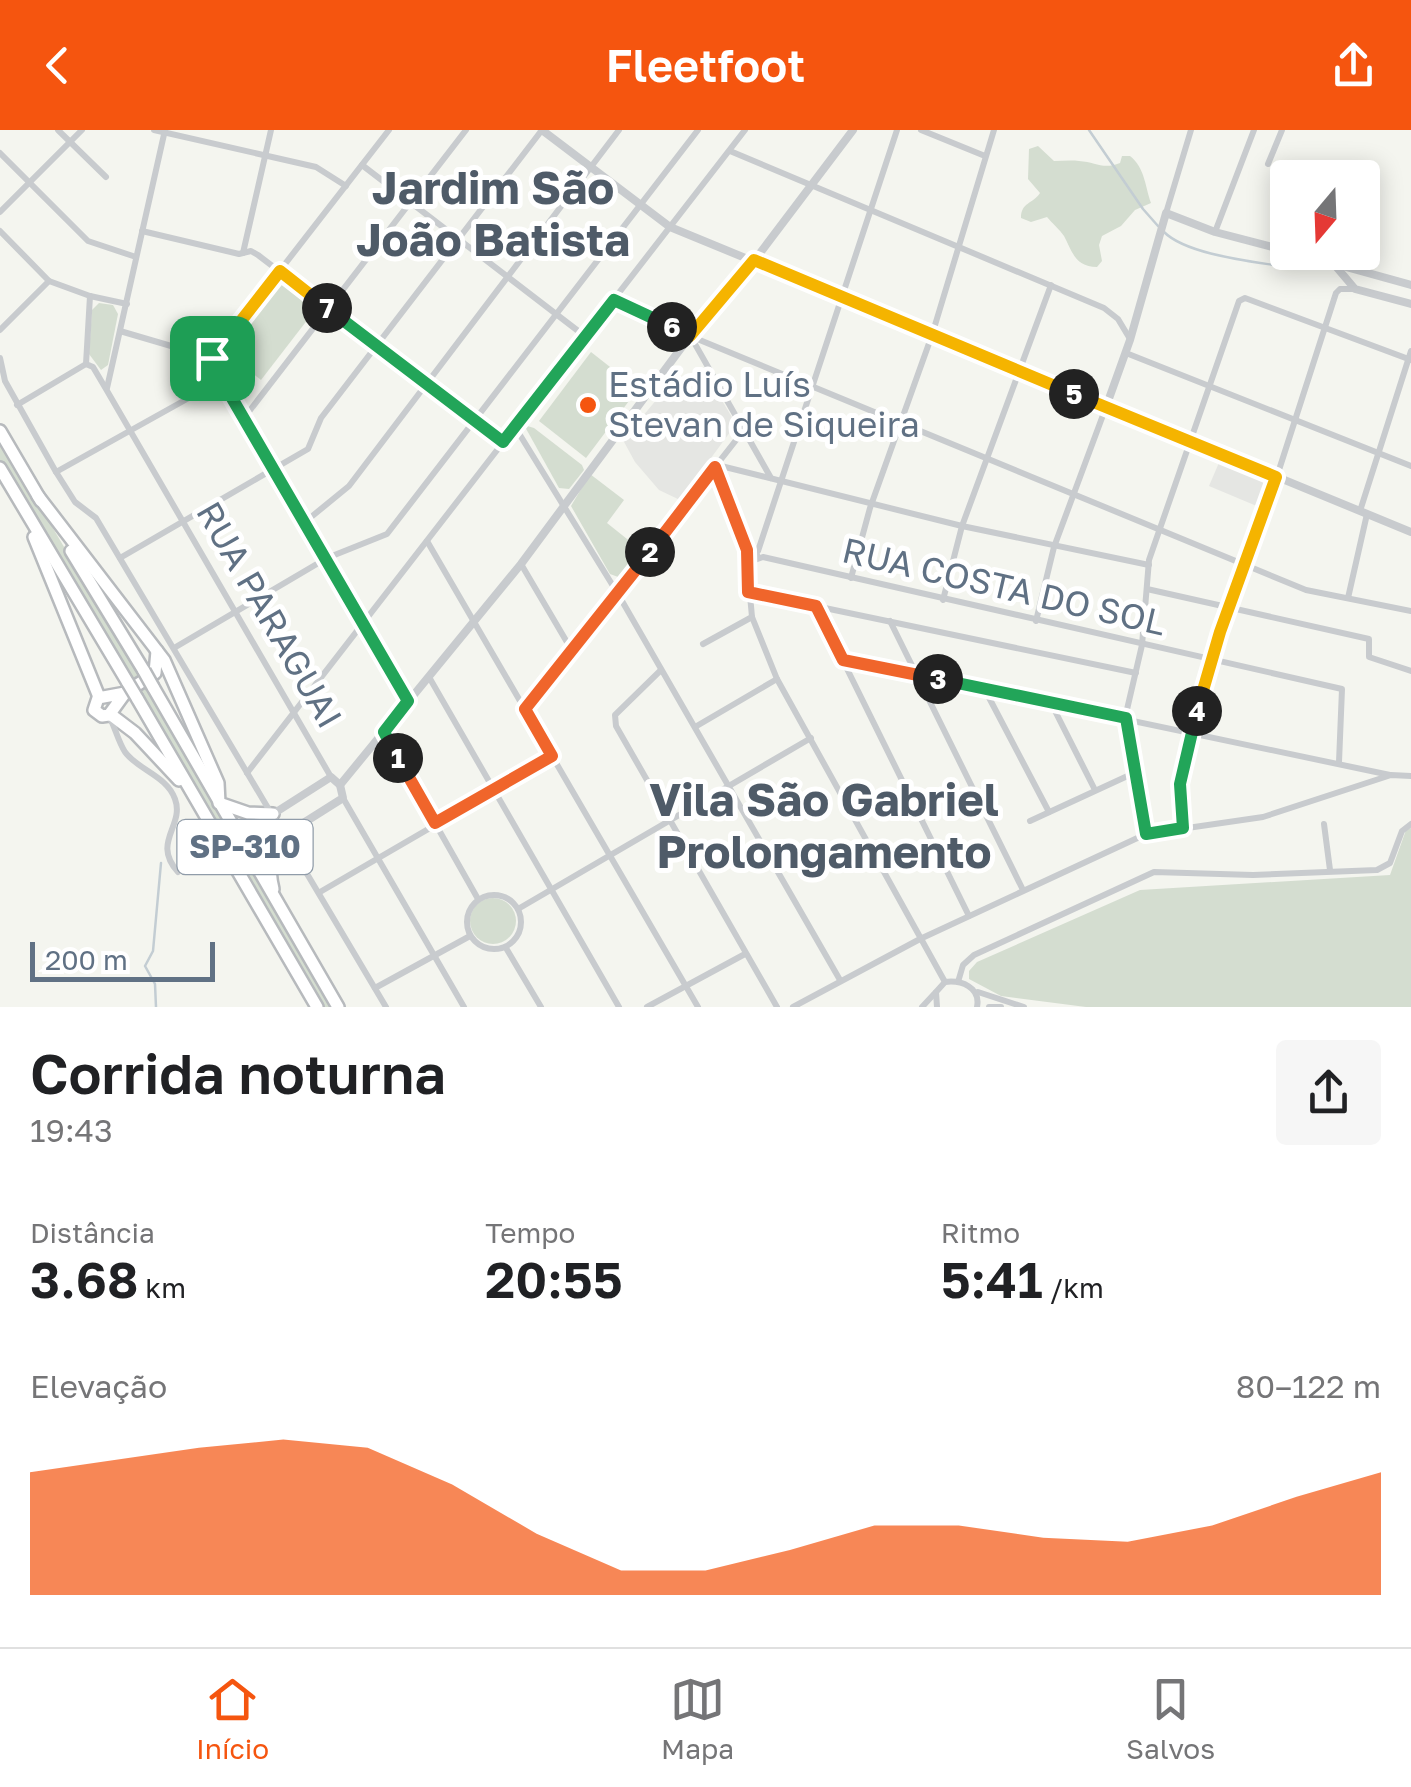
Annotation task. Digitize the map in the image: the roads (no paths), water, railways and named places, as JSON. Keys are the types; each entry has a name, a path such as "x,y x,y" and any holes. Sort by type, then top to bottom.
{"highway":[{"name":"SP-310","path":"0,431 150,677 338,1007"},
{"name":"SP-310","path":"0,468 317,1007"},
{"path":"38,496 157,649 218,783 219,803 248,813 273,814"},
{"path":"19,500 100,697"},
{"path":"150,677 158,660 157,649"},
{"path":"130,692 100,697 94,710 102,716 109,714 130,692 161,672 173,680"},
{"path":"109,714 135,733 179,780 217,838"},
{"path":"285,916 270,875 276,844 286,834"}],"street":[{"path":"58,130 106,178"},
{"path":"0,212 82,130"},
{"path":"154,130 316,167 346,186"},
{"path":"243,253 271,130"},
{"path":"212,358 388,130"},
{"path":"244,418 466,130"},
{"path":"120,558 311,446 321,418 542,130 670,227 1411,532"},
{"path":"306,522 349,486 619,130"},
{"path":"174,648 326,558 387,534 698,130"},
{"path":"247,773 745,130"},
{"path":"464,1007 343,798 340,785 521,564 690,336 754,260 853,130"},
{"path":"897,130 777,481 748,580 748,592 752,617 777,679 944,982"},
{"path":"921,130 985,156"},
{"path":"850,578 960,248 994,130"},
{"path":"1036,621 1054,547 1126,354 1192,130"},
{"path":"1215,232 1254,130"},
{"path":"1268,164 1282,130"},
{"path":"106,389 165,131"},
{"path":"729,150 1112,313 1130,340"},
{"path":"0,153 88,242 136,257"},
{"path":"362,165 586,337"},
{"path":"1165,215 1270,247"},
{"path":"0,230 49,281 127,304"},
{"path":"142,231 243,253 251,251 503,442"},
{"path":"1339,270 1355,288"},
{"path":"1356,270 1411,285"},
{"path":"0,330 49,281"},
{"path":"943,600 962,526 1051,286"},
{"path":"1183,828 1180,784 1211,660 1337,291 1355,288 1411,304"},
{"path":"17,405 86,364 90,296"},
{"path":"1146,834 1126,718 1142,645 1149,565 1243,298 1410,357 1379,454 1348,598"},
{"path":"614,300 690,336 1306,590 1411,611"},
{"path":"120,331 212,358"},
{"path":"690,336 777,481"},
{"path":"1126,354 1411,466"},
{"path":"0,358 5,381 56,472 75,502 94,514 386,1007"},
{"path":"212,358 221,380 408,701"},
{"name":"RUA PARAGUAI","path":"86,364 106,389 340,785"},
{"path":"56,472 221,380"},
{"path":"515,427 618,594 840,980"},
{"path":"525,709 744,430"},
{"path":"716,466 962,526 1149,565"},
{"name":"RUA COSTA DO SOL","path":"716,466 747,550 754,549 755,558 1342,689 1340,762"},
{"path":"427,541 698,1007"},
{"path":"521,564 571,649"},
{"path":"1147,589 1369,639 1369,657 1411,671"},
{"path":"748,592 1136,673"},
{"path":"816,606 969,916"},
{"path":"702,644 752,617"},
{"path":"890,620 1024,890"},
{"path":"843,660 1391,775 1411,776"},
{"path":"661,670 614,719 668,821 777,1007"},
{"path":"429,676 619,1007"},
{"path":"695,727 777,679"},
{"path":"984,689 1049,812"},
{"path":"1050,702 1095,790"},
{"path":"109,714 126,754 155,774 174,794 178,809 166,846 169,862 178,872"},
{"path":"384,732 478,899"},
{"path":"518,909 810,738"},
{"path":"320,892 552,756"},
{"path":"1030,821 1134,774"},
{"path":"793,1007 920,939 1146,834 1263,817 1391,775"},
{"path":"273,814 332,777"},
{"path":"852,813 906,789"},
{"path":"286,834 343,798"},
{"path":"1324,824 1330,870"},
{"path":"958,982 963,966 974,955 1154,872 1253,875 1386,868 1402,831 1411,824"},
{"path":"506,897 518,909 519,934 506,948 482,947 470,936 466,919 478,899 506,897"},
{"path":"375,988 470,936"},
{"path":"506,948 541,1007"},
{"path":"647,1007 745,954"},
{"path":"944,982 958,982 1022,1007"},
{"path":"922,1007 944,982"},
{"path":"975,991 977,1007"},
{"path":"936,992 937,1007"},
{"path":"989,1007 1002,1007"},
{"path":"1014,1007 1022,1007"}],"waterway":[{"path":"1089,130 1158,226"},
{"path":"1164,232 1202,251 1270,264"},
{"path":"156,1007 155,984 145,966 153,951 161,863"}],"place":[{"name":"Estádio Luís Stevan de Siqueira","path":"588,405"}],"district":[{"name":"Jardim São João Batista","path":"493,214"},
{"name":"Vila São Gabriel Prolongamento","path":"824,826"}]}
